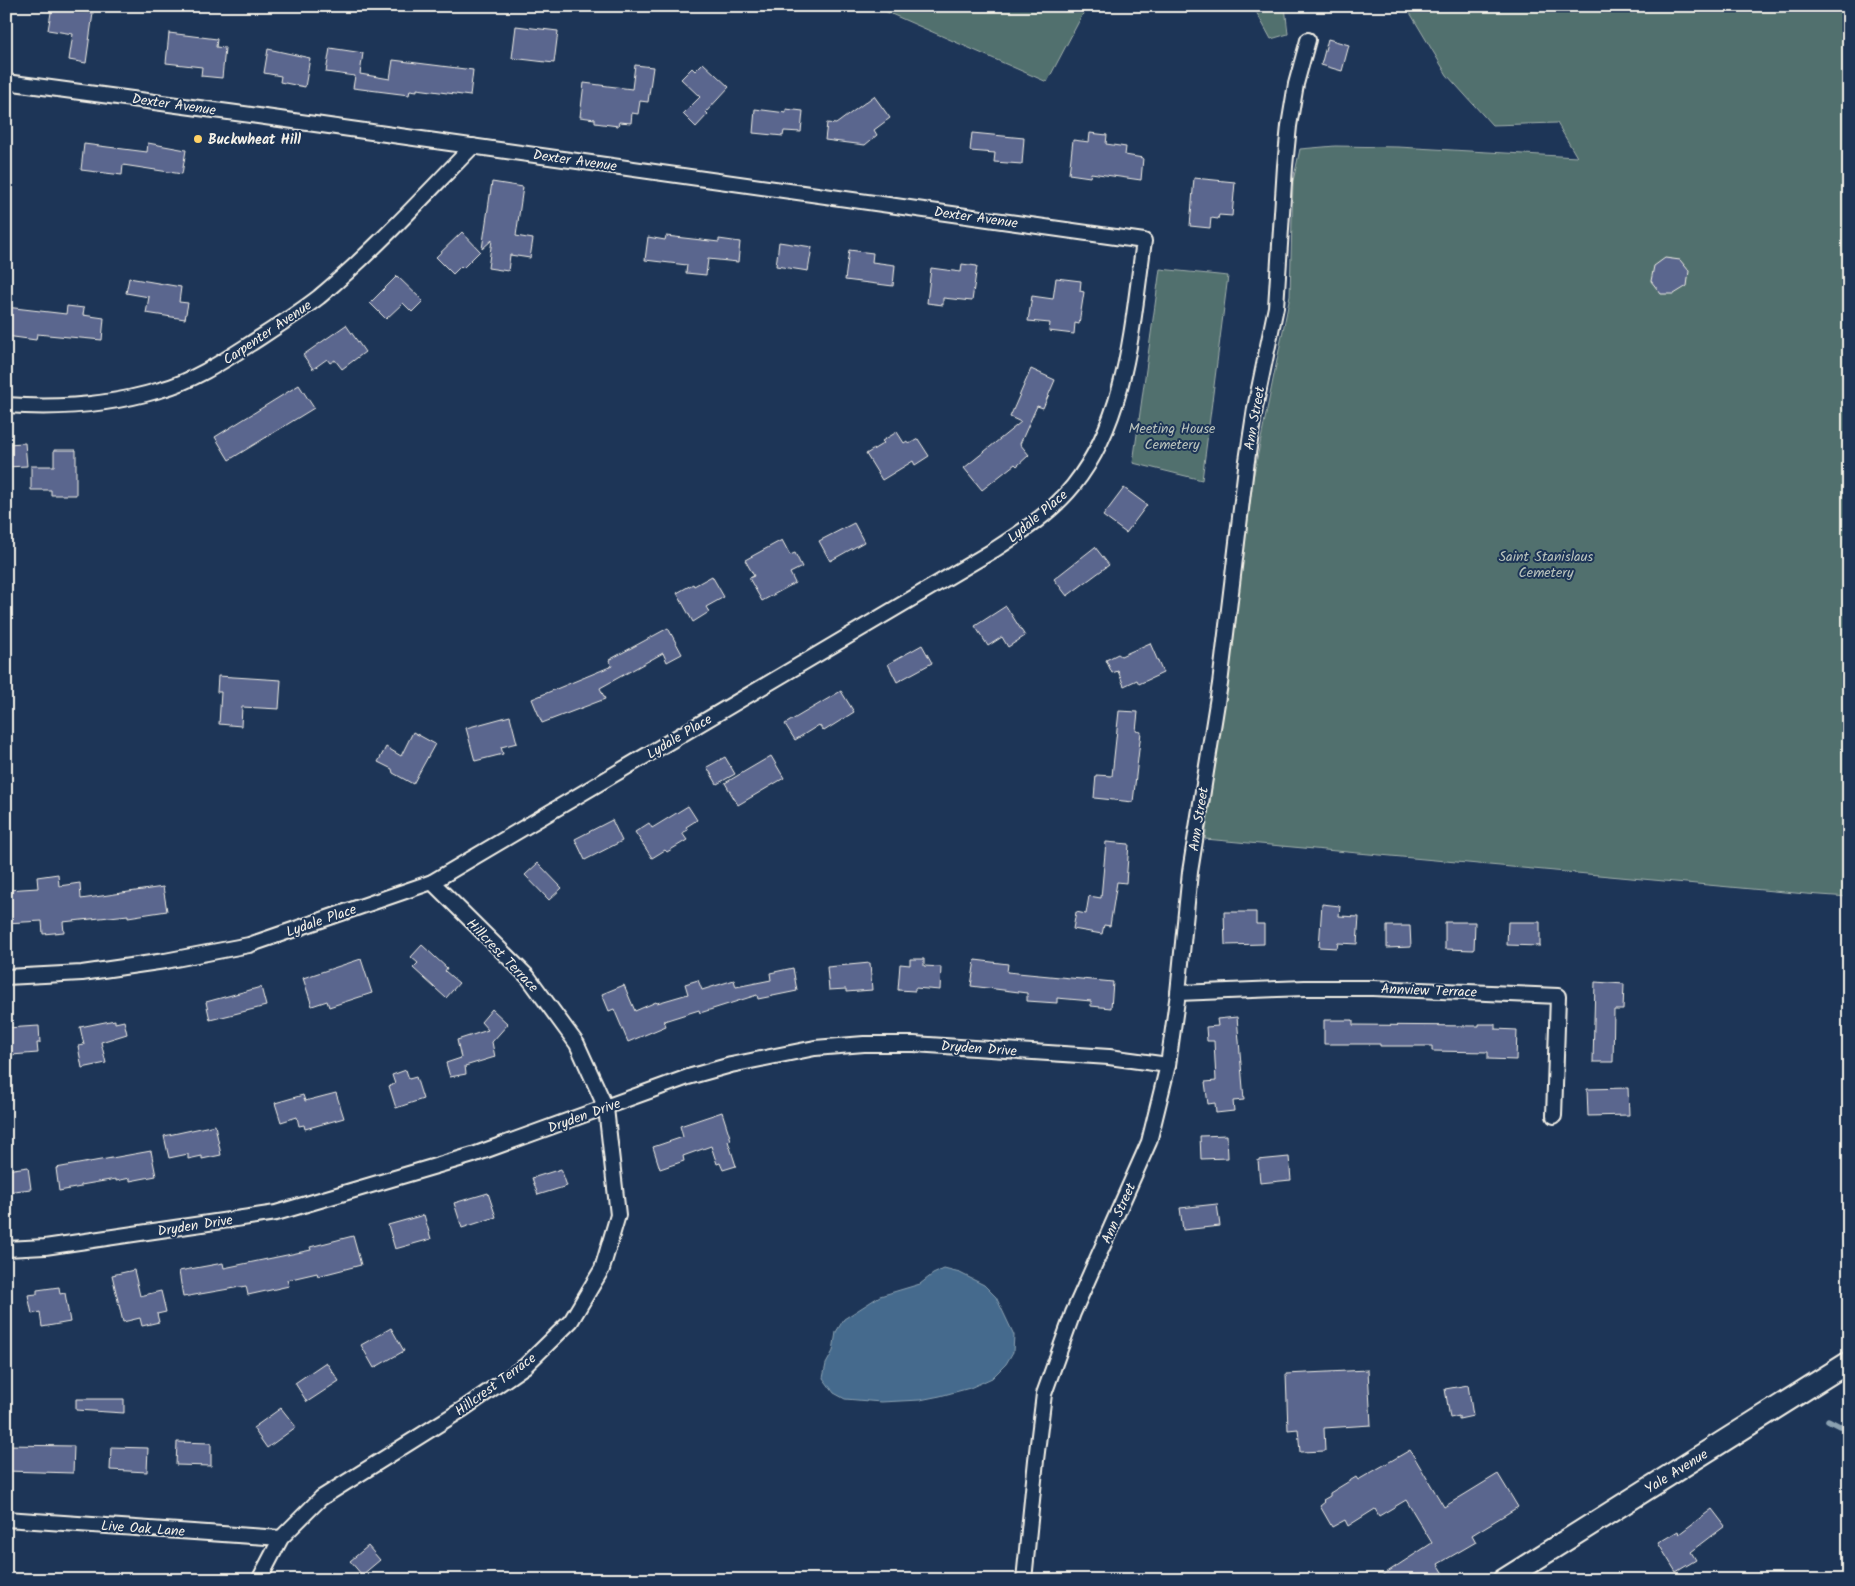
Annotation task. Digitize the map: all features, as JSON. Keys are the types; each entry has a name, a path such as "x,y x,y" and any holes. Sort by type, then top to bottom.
{"main road":[{"name":"Yale Avenue","path":"1503,1580 1849,1362"}],"street":[{"name":"Ann Street","path":"1024,1580 1044,1394 1073,1313 1149,1142 1168,1066 1178,993 1190,872 1220,684 1246,467 1255,408 1276,307 1289,126 1296,84 1308,40"},
{"name":"Dexter Avenue","path":"6,82 1144,241"},
{"name":"Carpenter Avenue","path":"6,405 33,407 65,406 95,404 128,398 161,390 218,365 317,298 347,272 473,146"},
{"name":"Lydale Place","path":"6,977 82,973 165,961 249,945 432,882 994,550 1024,530 1049,509 1073,486 1092,457 1107,426 1119,394 1128,354 1144,241"},
{"name":"Hillcrest Terrace","path":"259,1580 281,1538 321,1498 463,1410 525,1366 571,1321 602,1269 618,1214 606,1108 577,1044 528,977 432,882"},
{"name":"Annview Terrace","path":"1178,993 1305,988 1400,989 1558,996 1554,1116"},
{"name":"Dryden Drive","path":"6,1249 45,1247 276,1213 474,1155 688,1077 731,1065 815,1048 864,1044 914,1044 996,1048 1109,1057 1168,1066"},
{"name":"Live Oak Lane","path":"6,1518 281,1538"}],"green space":[{"path":"873,6 1087,6 1047,82"},
{"path":"1253,6 1285,6 1288,34 1271,39"},
{"name":"Saint Stanislaus Cemetery","path":"1406,6 1849,6 1849,897 1205,839 1250,493 1290,296 1293,181 1300,149 1335,146 1398,147 1577,157 1557,123 1492,125 1447,75"},
{"name":"Meeting House Cemetery","path":"1160,269 1228,276 1202,480 1133,463"}],"water":[{"path":"944,1269 960,1273 984,1285 996,1297 1014,1335 1013,1352 1006,1364 992,1378 970,1388 920,1400 881,1402 845,1399 834,1393 823,1378 826,1364 833,1351 836,1332 844,1319 880,1296 920,1284 933,1274"}],"building":[{"path":"52,7 93,13 86,63 69,60 73,34 48,30"},
{"path":"516,26 558,31 554,63 512,58"},
{"path":"169,33 217,39 216,47 225,48 222,78 201,76 202,67 166,63"},
{"path":"1328,39 1349,45 1342,71 1321,65"},
{"path":"330,48 363,53 360,74 390,79 393,60 473,70 470,96 417,89 417,91 410,90 409,95 353,88 355,76 326,72"},
{"path":"268,49 310,58 305,87 280,82 281,76 264,73"},
{"path":"703,63 729,87 706,112 708,114 696,127 683,114 700,97 681,79 692,68 695,71"},
{"path":"635,65 653,67 648,102 640,101 638,114 632,113 631,123 619,122 618,126 595,123 595,119 580,117 584,83 632,89"},
{"path":"874,96 890,118 874,130 877,135 865,145 825,140 827,123 836,124"},
{"path":"755,109 786,113 786,109 803,111 801,132 784,131 783,136 753,133"},
{"path":"972,133 1024,138 1022,164 994,162 995,153 970,151"},
{"path":"1090,133 1107,135 1106,144 1126,147 1125,155 1143,158 1141,180 1091,173 1090,177 1069,174 1073,140 1089,142"},
{"path":"148,143 186,150 182,174 123,165 122,175 81,170 84,144 147,152"},
{"path":"1194,178 1235,182 1232,216 1219,215 1218,219 1211,218 1210,228 1190,226"},
{"path":"492,182 523,187 516,236 533,239 530,258 510,255 508,271 488,268 492,240 482,249"},
{"path":"462,232 480,251 463,268 461,266 453,274 436,257"},
{"path":"666,236 719,242 719,239 740,242 738,262 708,259 706,275 686,273 687,265 645,260 648,237 665,240"},
{"path":"779,242 812,247 808,271 776,266"},
{"path":"849,250 873,253 872,262 895,265 893,286 845,280"},
{"path":"1665,258 1680,260 1689,271 1687,286 1674,294 1661,294 1651,281 1654,266"},
{"path":"962,264 977,266 972,301 943,298 943,305 927,303 931,268 961,272"},
{"path":"397,276 423,301 412,312 403,303 386,319 370,303"},
{"path":"129,278 181,287 179,302 188,303 185,319 146,313 149,297 126,293"},
{"path":"1056,278 1081,281 1080,291 1084,292 1079,324 1075,323 1074,334 1049,331 1050,323 1028,321 1032,296 1053,299"},
{"path":"67,306 84,308 83,315 104,318 102,340 37,334 36,340 6,336 6,307 66,314"},
{"path":"346,325 365,352 342,369 335,360 330,363 327,359 313,369 303,355"},
{"path":"1031,369 1055,380 1043,408 1037,406 1020,444 1029,455 1017,466 1015,464 982,490 964,468 1021,422 1010,417"},
{"path":"299,385 314,408 229,460 215,437"},
{"path":"897,432 904,443 907,441 909,444 918,439 929,456 915,465 913,461 882,480 866,454"},
{"path":"25,443 27,466 6,467 6,444"},
{"path":"54,450 76,450 76,495 51,495 51,490 31,490 31,466 54,466"},
{"path":"1124,488 1147,505 1126,533 1103,516"},
{"path":"854,523 864,542 830,561 819,541"},
{"path":"782,540 790,555 795,553 802,567 790,573 795,583 762,601 749,578 754,576 745,560"},
{"path":"1095,547 1109,565 1067,596 1054,579"},
{"path":"712,576 724,597 706,607 709,612 693,622 677,593"},
{"path":"1006,606 1025,636 1008,647 1002,637 988,646 975,626"},
{"path":"668,628 682,654 667,662 663,653 600,688 605,699 542,723 532,699 612,666 609,660"},
{"path":"1150,643 1163,673 1139,684 1137,680 1124,686 1118,671 1112,673 1106,660 1118,654 1121,656"},
{"path":"922,645 932,663 897,682 888,664"},
{"path":"218,676 281,680 279,709 242,707 241,726 219,724 221,692 217,692"},
{"path":"841,691 854,712 824,731 819,725 795,740 785,724"},
{"path":"1119,711 1138,712 1136,731 1141,732 1133,802 1094,798 1096,775 1112,776"},
{"path":"510,716 517,743 501,747 503,754 475,761 466,728"},
{"path":"413,732 435,744 413,784 393,773 392,769 378,762 386,747 401,756"},
{"path":"771,756 784,778 738,805 725,783"},
{"path":"725,757 735,774 717,784 707,767"},
{"path":"688,806 697,820 686,827 688,830 682,833 687,840 667,852 665,850 652,858 635,832 649,823 652,828"},
{"path":"612,820 622,841 585,860 575,839"},
{"path":"1106,842 1129,844 1126,883 1117,882 1110,926 1104,925 1102,934 1073,929 1076,912 1086,914 1089,896 1101,898"},
{"path":"538,863 562,888 549,900 525,875"},
{"path":"58,874 59,886 80,883 81,899 163,887 167,911 128,917 128,915 63,922 64,932 43,934 42,921 6,923 6,890 38,888 37,877"},
{"path":"1322,904 1340,906 1339,916 1359,917 1357,944 1338,943 1337,948 1319,947"},
{"path":"1224,912 1256,912 1256,924 1264,924 1264,944 1225,945"},
{"path":"1445,922 1475,922 1474,950 1445,949"},
{"path":"1508,922 1540,922 1540,946 1507,945"},
{"path":"1387,926 1410,926 1411,947 1387,948"},
{"path":"422,945 447,968 445,971 459,983 446,998 413,968 418,963 411,957"},
{"path":"361,959 372,993 329,1007 327,1001 312,1006 303,978"},
{"path":"910,959 924,959 924,966 941,967 940,990 915,988 915,991 898,990 900,964 910,965"},
{"path":"975,960 1008,964 1007,972 1113,982 1111,1008 1091,1006 1091,1001 1057,998 1057,1003 1027,1001 1027,993 971,986"},
{"path":"870,963 872,990 846,992 846,989 829,990 827,967"},
{"path":"793,968 797,991 758,999 757,995 700,1013 699,1010 664,1021 666,1026 628,1042 614,1009 609,1011 602,994 624,985 635,1011 656,1002 688,994 685,984 698,980 702,990 734,980 736,987 771,980 770,973"},
{"path":"1595,982 1624,984 1623,1010 1614,1010 1613,1062 1593,1062"},
{"path":"261,987 266,1006 210,1020 206,1002"},
{"path":"492,1009 508,1024 492,1042 495,1057 465,1066 466,1074 450,1077 446,1063 461,1058 457,1040 488,1030 481,1022"},
{"path":"1237,1017 1244,1100 1233,1101 1234,1111 1216,1113 1215,1103 1208,1104 1205,1082 1216,1081 1214,1041 1207,1041 1206,1027 1218,1026 1217,1019"},
{"path":"115,1020 115,1023 124,1021 127,1034 101,1042 106,1063 82,1068 78,1046 84,1045 80,1027"},
{"path":"1324,1020 1353,1020 1353,1025 1479,1026 1479,1024 1495,1024 1495,1029 1517,1030 1516,1060 1488,1059 1488,1052 1432,1051 1432,1046 1324,1044"},
{"path":"39,1026 40,1043 37,1043 38,1053 11,1055 11,1052 6,1053 6,1028"},
{"path":"406,1070 409,1079 416,1077 423,1099 396,1108 389,1086 395,1084 392,1075"},
{"path":"1628,1088 1629,1115 1588,1116 1587,1089"},
{"path":"336,1093 344,1118 305,1129 304,1125 299,1126 297,1117 281,1122 275,1103 303,1095 305,1101"},
{"path":"722,1112 731,1140 728,1141 736,1166 723,1170 720,1163 717,1164 711,1146 683,1156 684,1161 660,1169 653,1147 683,1137 680,1126"},
{"path":"215,1125 221,1155 202,1159 202,1156 188,1159 188,1154 169,1158 164,1136"},
{"path":"1227,1135 1228,1158 1201,1159 1200,1136"},
{"path":"151,1151 156,1176 130,1181 130,1178 116,1181 116,1179 59,1191 56,1168"},
{"path":"1289,1157 1291,1180 1260,1183 1258,1160"},
{"path":"28,1167 31,1189 6,1192 6,1170"},
{"path":"561,1169 567,1186 538,1195 532,1178"},
{"path":"488,1193 496,1217 462,1228 454,1203"},
{"path":"1217,1204 1220,1226 1183,1230 1180,1208"},
{"path":"424,1215 431,1239 395,1249 388,1225"},
{"path":"353,1236 361,1265 318,1276 317,1273 287,1280 289,1286 248,1295 246,1286 183,1297 179,1271 223,1263 224,1268 311,1250 310,1247"},
{"path":"134,1270 140,1296 161,1291 166,1312 157,1314 159,1322 142,1326 140,1318 123,1322 112,1275"},
{"path":"59,1287 60,1294 65,1293 70,1322 42,1327 40,1312 32,1314 28,1295 37,1294 37,1290"},
{"path":"391,1328 404,1351 374,1368 361,1345"},
{"path":"326,1362 339,1381 307,1402 295,1383"},
{"path":"1368,1370 1371,1425 1324,1428 1325,1451 1300,1452 1298,1429 1288,1430 1286,1374"},
{"path":"1468,1385 1473,1416 1459,1419 1459,1416 1450,1418 1445,1389"},
{"path":"76,1399 124,1399 124,1413 76,1410"},
{"path":"281,1408 296,1427 267,1448 253,1428"},
{"path":"177,1442 211,1443 211,1466 176,1465"},
{"path":"6,1445 74,1446 73,1473 6,1471"},
{"path":"111,1447 148,1448 147,1472 110,1470"},
{"path":"1410,1450 1444,1507 1498,1474 1518,1507 1472,1535 1476,1542 1438,1564 1448,1580 1375,1580 1432,1543 1406,1500 1379,1516 1375,1509 1348,1526 1345,1520 1332,1527 1320,1506 1325,1502 1323,1500 1330,1496 1330,1493 1356,1477 1358,1480"},
{"path":"1712,1509 1725,1526 1691,1552 1696,1560 1676,1572 1658,1543 1678,1531 1679,1534"},
{"path":"368,1546 380,1560 362,1575 350,1561"}],"waterway":[{"path":"1828,1420 1849,1431"}],"place":[{"name":"Buckwheat Hill","path":"198,139"}]}
